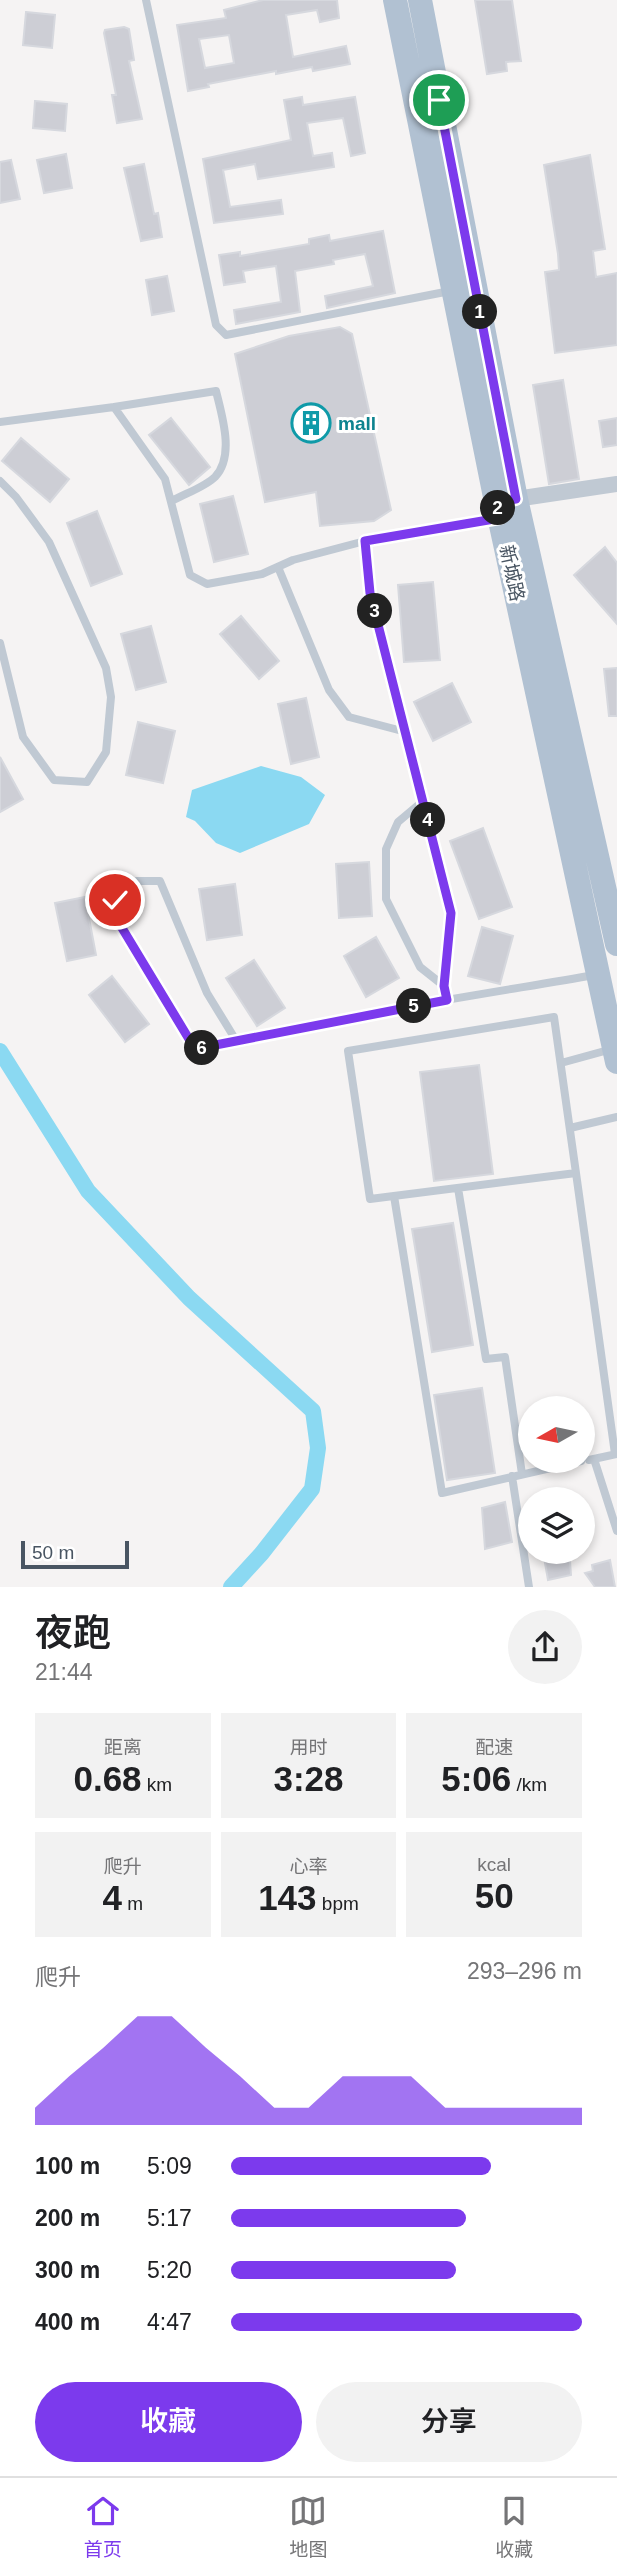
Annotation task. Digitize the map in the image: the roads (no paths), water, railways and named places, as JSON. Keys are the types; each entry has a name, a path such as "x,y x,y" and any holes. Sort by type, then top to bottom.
{"main road":[{"name":"新城路","path":"395,0 454,290 504,506 617,944"},
{"name":"新城路","path":"420,0 504,506 616,1055"}],"street":[{"path":"504,506 617,484"}],"lane":[{"path":"146,0 216,325 226,335 454,290"},
{"path":"0,422 216,391 224,427 225,458 215,477 172,501"},
{"path":"114,407 165,478 190,575 207,584 262,574 293,560 504,506"},
{"path":"0,481 16,497 49,542 106,667 111,697 106,752 87,782 54,780 23,737 0,643"},
{"path":"365,541 370,593 451,913 444,986 447,1000"},
{"path":"278,567 328,690 349,717 406,732"},
{"path":"423,801 398,822 386,849 386,899 421,967 444,986"},
{"path":"237,1042 207,993 160,881 137,881 115,900 116,918 195,1049 237,1042 447,1000 598,975"},
{"path":"576,1173 370,1199 348,1051 554,1017 616,1454 595,1459"},
{"path":"561,1063 616,1055"},
{"path":"569,1128 617,1117"},
{"path":"458,1188 486,1359 505,1357 518,1446"},
{"path":"394,1196 442,1493 522,1474"},
{"path":"595,1462 617,1531"},
{"path":"512,1476 529,1587"}],"water":[{"path":"261,766 301,777 325,795 309,824 240,853 216,843 195,821 186,817 192,790"}],"waterway":[{"path":"0,1051 88,1191 189,1298 313,1411 318,1448 312,1489 262,1553 231,1587"}],"place":[{"name":"mall","path":"311,423"}]}
